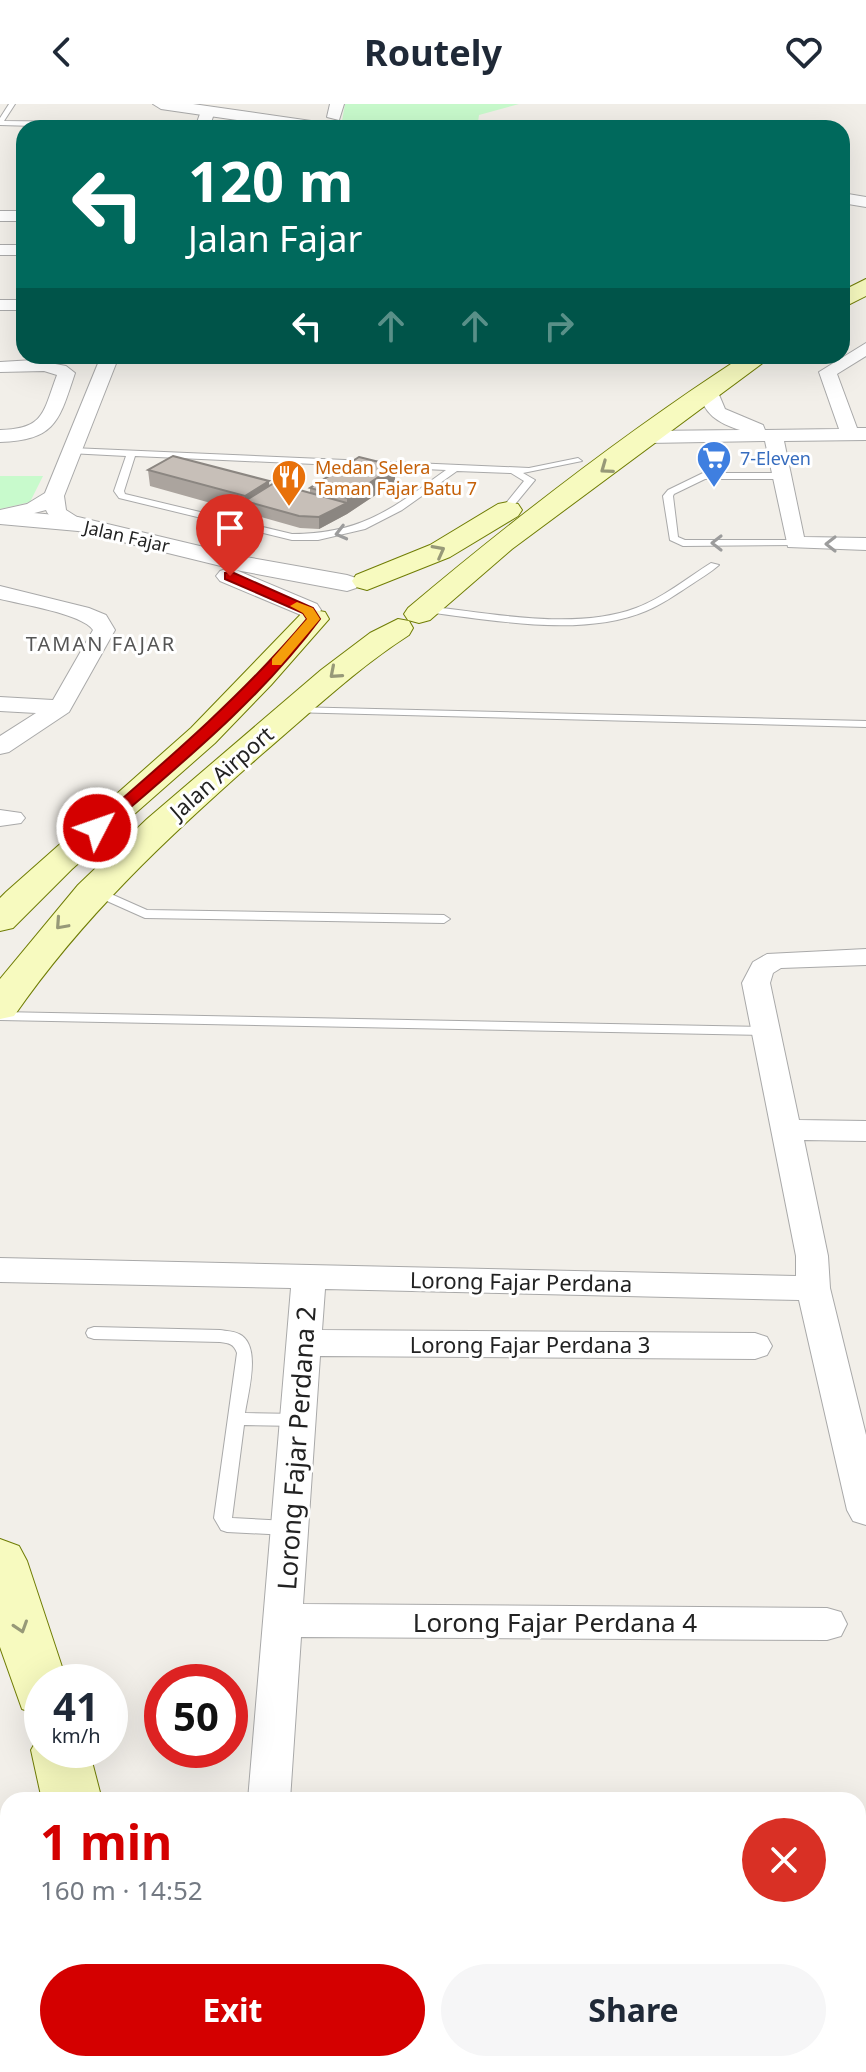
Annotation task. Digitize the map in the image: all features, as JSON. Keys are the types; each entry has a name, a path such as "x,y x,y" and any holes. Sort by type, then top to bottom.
{"main road":[{"path":"854,314 866,295"},
{"path":"357,582 440,551 504,512 709,364"},
{"path":"650,409 741,364"},
{"name":"Jalan Airport","path":"0,1007 40,948 123,858 292,710 364,649 414,617 502,543 745,364"},
{"path":"311,615 341,631 370,633 414,617 421,602 411,591 391,584 357,582"},
{"name":"Jalan Airport","path":"0,920 53,866 202,736 288,650 311,615 310,602 317,593 357,582"},
{"path":"0,1561 33,1664"},
{"path":"64,1768 70,1792"}],"street":[{"path":"161,104 208,111 332,116"},
{"path":"205,120 208,111"},
{"path":"78,524 56,513 54,496 107,364"},
{"path":"648,437 858,434 828,372 841,364"},
{"path":"0,367 61,369 66,373 45,427 37,433 0,436"},
{"path":"708,390 709,401 717,413 773,434"},
{"path":"773,434 795,543 866,544"},
{"path":"0,517 33,509 54,496"},
{"name":"Jalan Fajar","path":"0,517 78,524 246,565 357,582"},
{"name":"Jalan Fajar","path":"0,529 71,536 230,576 311,615"},
{"path":"0,592 81,613 98,620 104,630 61,707 0,747"},
{"path":"0,704 61,707"},
{"path":"866,957 790,957 766,964 758,972 756,983 812,1256 813,1288 866,1510"},
{"path":"786,1130 866,1131"},
{"name":"Lorong Fajar Perdana","path":"0,1270 813,1288"},
{"name":"Lorong Fajar Perdana 2","path":"270,1792 309,1276"},
{"name":"Lorong Fajar Perdana 3","path":"304,1343 755,1346"},
{"name":"Lorong Fajar Perdana 4","path":"283,1620 827,1624"}],"lane":[{"path":"0,123 10,108"},
{"path":"72,451 507,471 548,469 578,461"},
{"path":"131,454 119,491 122,496 292,537 313,538 380,522 456,467"},
{"path":"504,512 530,480 507,471"},
{"path":"782,476 695,478 668,496 673,538 683,543 795,543"},
{"path":"414,617 618,618 642,610 714,565"},
{"path":"292,710 866,724"},
{"path":"93,890 145,914 444,919"},
{"path":"0,1016 766,1031"},
{"path":"94,1333 234,1338 242,1344 245,1353 223,1518 227,1525 237,1527 290,1528"},
{"path":"237,1419 298,1420"}],"green space":[{"path":"345,104 519,104 479,115 478,120 342,120"},
{"path":"0,476 43,476 30,502 0,509"}],"building":[{"path":"173,456 269,481 245,496 148,470"},
{"path":"359,457 395,466 347,498 310,488"},
{"path":"274,483 347,503 319,517 299,516 245,501"}],"slow traffic":[{"path":"276,662 314,619 308,610 297,606"}],"place":[{"name":"7-Eleven","path":"714,489"},
{"name":"Medan Selera Taman Fajar Batu 7","path":"289,508"}],"district":[{"name":"TAMAN FAJAR","path":"101,643"}],"route":[{"path":"97,828 193,745 288,650 314,619 308,610 230,576"}]}
